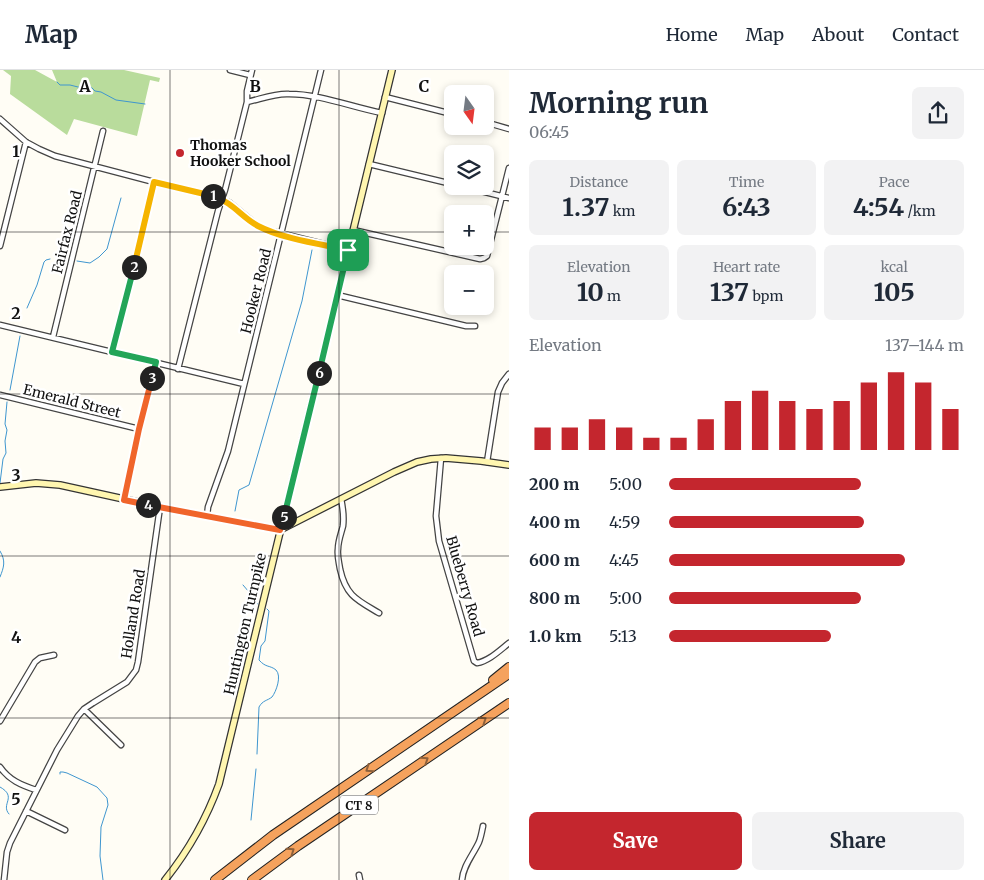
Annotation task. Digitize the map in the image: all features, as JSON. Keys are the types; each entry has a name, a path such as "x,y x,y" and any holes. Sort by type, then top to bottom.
{"highway":[{"path":"424,732 454,707 509,667"},
{"name":"CT 8","path":"215,880 273,835 509,674"},
{"name":"CT 8","path":"252,880 312,836 509,703"}],"main road":[{"name":"Huntington Turnpike","path":"165,880 178,864 199,831 219,784 392,70"},
{"path":"0,487 36,483 60,485 124,500 280,530 407,466 425,460 441,458 469,459 509,465"}],"street":[{"path":"178,369 247,102 251,72 230,70"},
{"name":"Hooker Road","path":"208,516 208,507 228,451 321,70"},
{"path":"247,102 288,94 315,96 382,114"},
{"path":"385,97 444,112"},
{"path":"0,119 26,142 55,156 222,199 230,203 257,225 281,235 348,250"},
{"path":"494,124 509,128"},
{"name":"Fairfax Road","path":"53,337 103,131"},
{"path":"0,246 26,142"},
{"path":"369,164 444,182"},
{"path":"353,230 480,259 484,258 487,256 509,168"},
{"path":"112,352 154,182"},
{"path":"494,194 509,198"},
{"path":"338,296 466,326 474,326"},
{"path":"0,330 0,325 244,384"},
{"path":"124,500 156,362"},
{"path":"487,462 498,392 509,374"},
{"name":"Emerald Street","path":"0,395 139,429"},
{"name":"Blueberry Road","path":"441,458 436,516 439,541 474,661 477,663 482,662 509,643"},
{"path":"341,499 343,526 338,550 342,578 352,596 379,613"},
{"name":"Holland Road","path":"4,880 7,852 10,843 36,790 78,716 84,709 108,692 127,682 136,670 160,507"},
{"path":"0,721 34,662 54,654"},
{"path":"84,709 121,744"},
{"path":"0,767 10,778 36,790"},
{"path":"26,811 65,830"},
{"path":"462,880 462,874 480,838 483,826"}],"green space":[{"path":"3,70 35,70 57,82 52,70 124,70 160,78 159,82 150,80 137,136 74,119 67,135 10,94 11,76"}],"waterway":[{"path":"57,82 60,85 82,88 90,86 95,91 116,100 145,104"},
{"path":"77,261 90,263 107,249 121,198"},
{"path":"235,511 239,490 249,485 302,301 312,250"},
{"path":"27,308 44,262 50,259"},
{"path":"10,390 20,336"},
{"path":"0,483 3,459 6,453 5,441 7,430 5,424 7,402"},
{"path":"0,551 4,564 0,577"},
{"path":"243,585 249,592 251,599 258,604"},
{"path":"257,754 259,707 272,697 277,688 278,680 276,670 259,660 261,646 265,641 269,611 267,609"},
{"path":"251,820 256,769"},
{"path":"60,774 60,772 67,773 97,787 107,798 108,805 101,827 100,856 103,880"},
{"path":"0,787 8,794 6,807 9,814"}],"place":[{"name":"Thomas Hooker School","path":"180,153"}],"route":[{"path":"154,182 222,199 230,203 257,225 281,235 348,250 280,530 124,500 156,362 112,352 154,182"}]}
